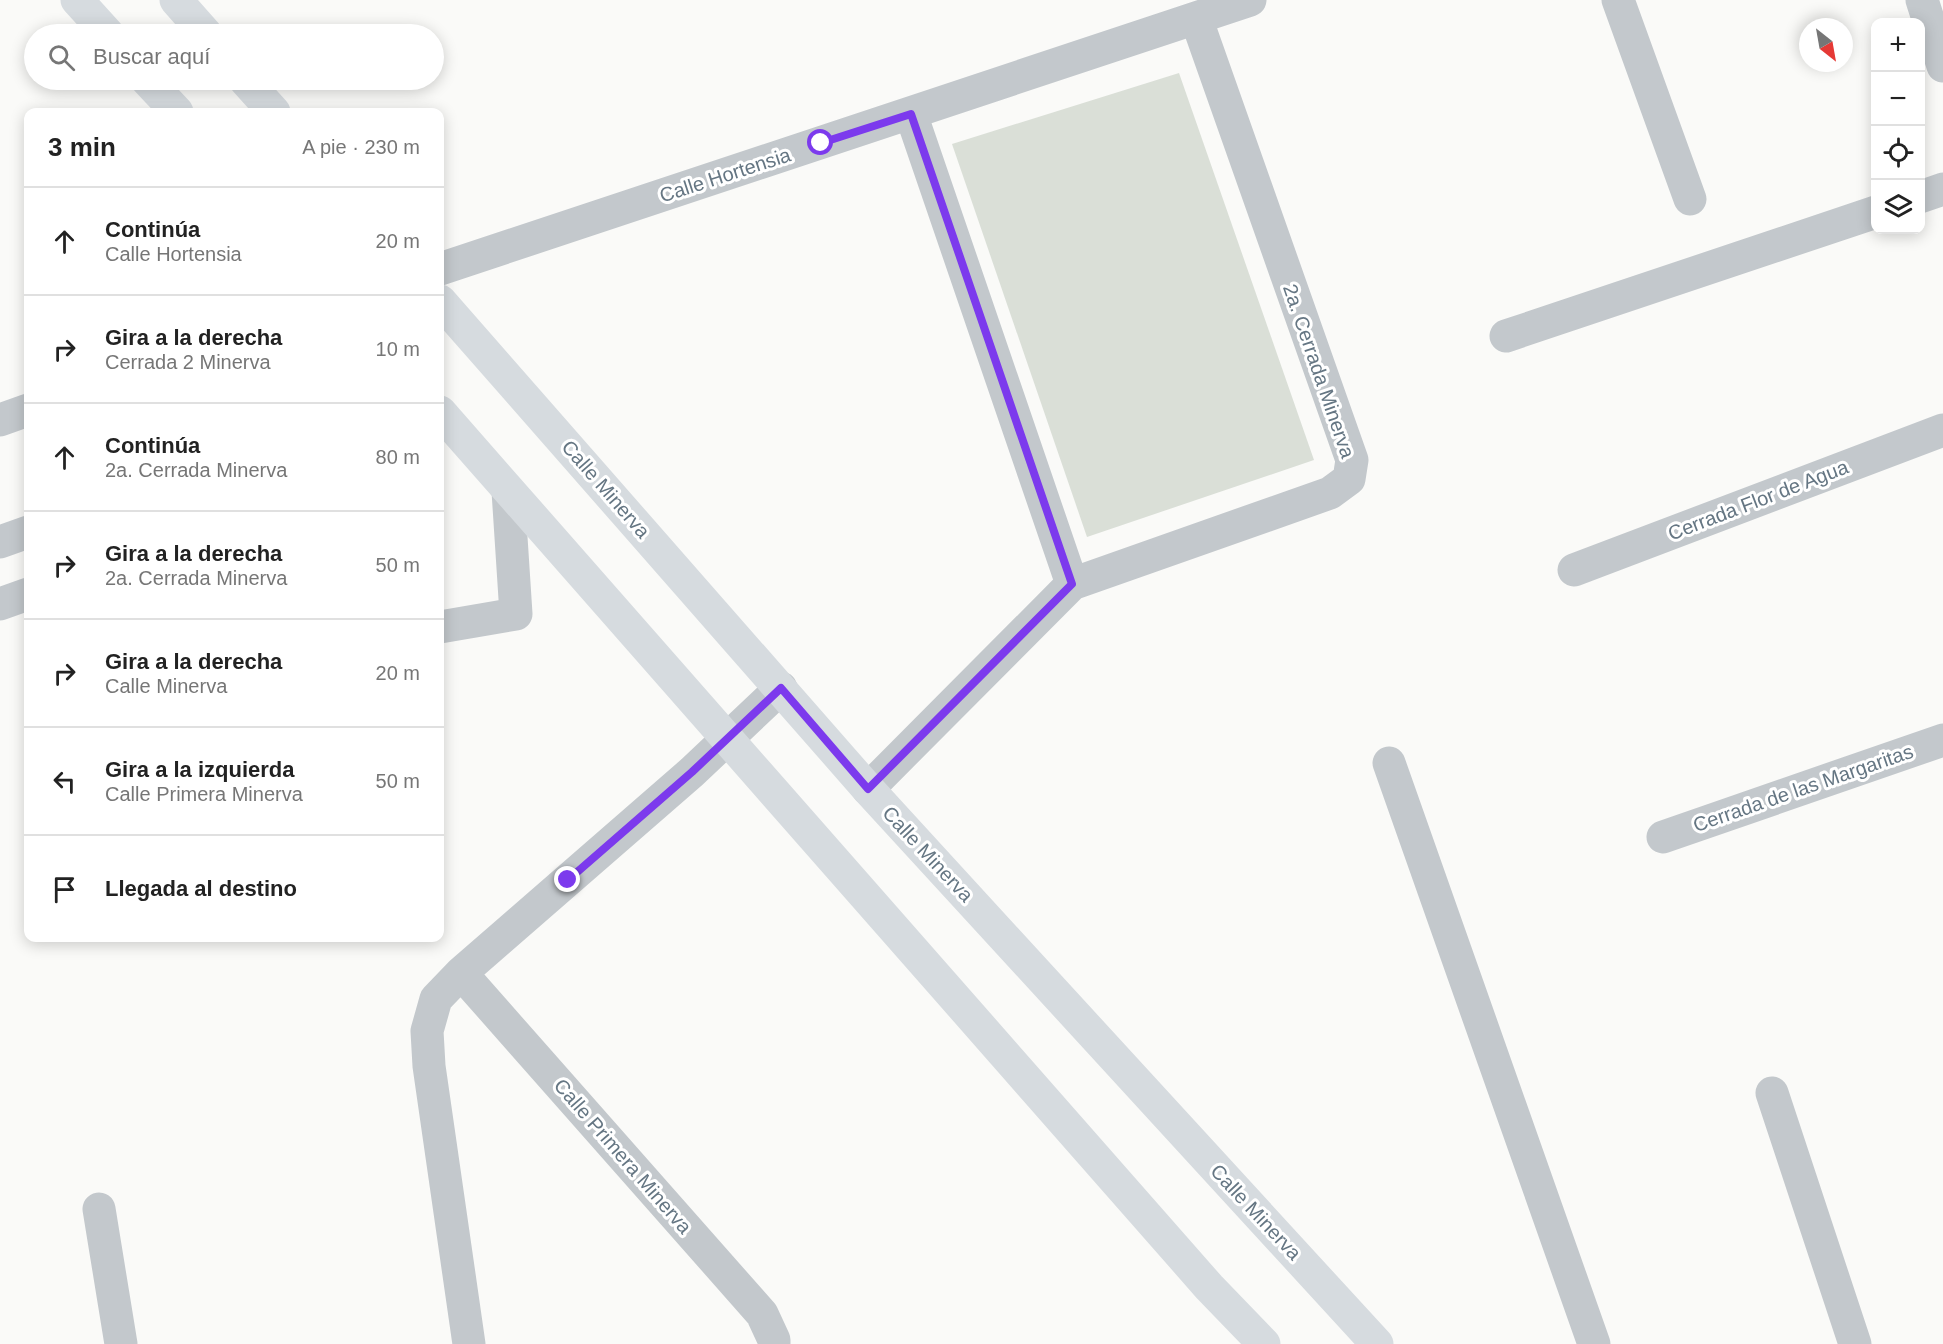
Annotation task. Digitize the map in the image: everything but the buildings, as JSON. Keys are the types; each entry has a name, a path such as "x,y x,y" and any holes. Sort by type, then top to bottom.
{"street":[{"path":"77,0 99,24"},
{"path":"176,0 197,24"},
{"name":"Calle Hortensia","path":"444,267 1250,0"},
{"path":"1618,0 1690,199"},
{"path":"1922,0 1942,62"},
{"name":"2a. Cerrada Minerva","path":"868,789 1072,584 1330,494 1349,479 1352,460 1196,18"},
{"path":"156,90 173,108"},
{"path":"254,90 270,108"},
{"path":"911,114 1072,584"},
{"path":"1925,195 1943,189"},
{"path":"1506,336 1871,213"},
{"name":"Calle Minerva","path":"444,306 868,789 1377,1344"},
{"path":"444,417 1193,1269 1264,1344"},
{"name":"Cerrada Flor de Agua","path":"1574,570 1943,430"},
{"path":"444,626 516,614 508,491"},
{"path":"0,542 24,533"},
{"path":"0,604 24,595"},
{"path":"469,1344 429,1066 427,1031 436,999 461,973 692,772 781,688"},
{"name":"Cerrada de las Margaritas","path":"1663,837 1943,740"},
{"path":"1389,763 1594,1344"},
{"name":"Calle Primera Minerva","path":"461,973 762,1314 774,1344"},
{"path":"1772,1093 1855,1344"},
{"path":"99,1209 121,1344"}],"shaded area":[{"path":"1179,73 1314,460 1087,537 952,144"}],"route":[{"path":"568,880 692,772 781,688 868,789 1072,584 911,114 821,143"}]}
